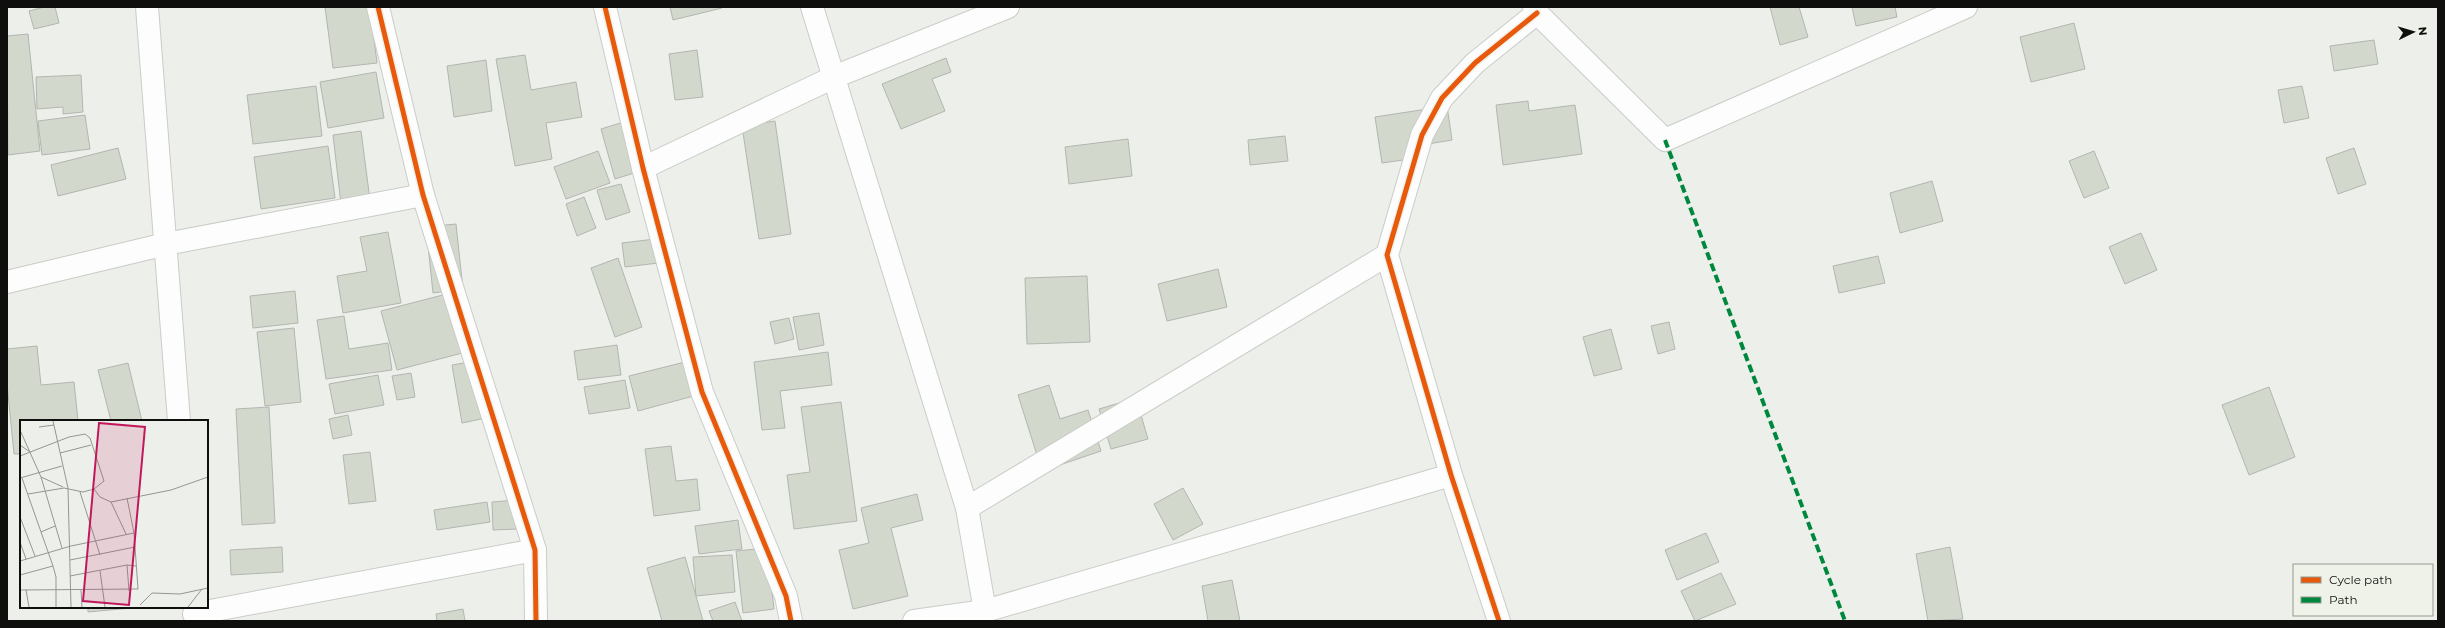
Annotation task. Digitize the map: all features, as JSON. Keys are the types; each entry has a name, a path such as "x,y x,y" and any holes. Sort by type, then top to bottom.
{"street":[{"path":"147,7 179,420"},
{"path":"378,7 423,195 535,550 536,621"},
{"path":"605,7 642,168 702,392 786,596 792,621"},
{"path":"812,7 967,508 985,611"},
{"path":"642,168 834,77 1008,7"},
{"path":"1499,621 1451,475 1387,256 1422,135 1442,98 1475,63 1536,10 1665,140 1966,7"},
{"path":"7,282 166,244 423,195"},
{"path":"967,508 1387,256"},
{"path":"914,621 985,611 1451,475"},
{"path":"195,614 535,550"}],"building":[{"path":"44,7 55,7 59,23 34,29 29,11"},
{"path":"325,7 370,7 377,63 333,68"},
{"path":"670,7 722,7 722,8 673,20"},
{"path":"1770,7 1799,7 1808,37 1780,45"},
{"path":"1852,7 1895,7 1897,17 1856,26"},
{"path":"2074,23 2085,69 2031,82 2020,37"},
{"path":"28,34 40,151 8,155 7,36"},
{"path":"2374,40 2378,64 2334,71 2330,46"},
{"path":"697,50 703,97 675,100 669,54"},
{"path":"525,55 531,90 576,82 582,117 546,123 552,159 515,166 496,59"},
{"path":"946,58 951,72 932,79 945,111 901,129 882,84"},
{"path":"486,60 492,111 454,117 447,66"},
{"path":"376,72 384,118 328,128 320,82"},
{"path":"81,75 83,112 63,114 63,107 37,109 36,77"},
{"path":"316,86 322,136 253,144 247,95"},
{"path":"2302,86 2309,118 2284,123 2278,90"},
{"path":"1528,101 1529,111 1575,105 1582,154 1503,165 1496,105"},
{"path":"1447,106 1452,140 1416,146 1417,158 1382,163 1375,117"},
{"path":"85,115 90,149 42,155 38,121"},
{"path":"630,120 644,170 615,179 601,129"},
{"path":"775,121 791,234 759,239 742,126"},
{"path":"361,131 370,200 341,204 333,135"},
{"path":"1285,136 1288,161 1250,165 1248,140"},
{"path":"1128,139 1132,176 1069,184 1065,147"},
{"path":"328,146 335,198 261,209 254,157"},
{"path":"118,148 126,179 58,196 51,165"},
{"path":"2354,148 2366,184 2338,194 2326,158"},
{"path":"598,151 610,183 566,199 554,167"},
{"path":"2094,151 2109,188 2084,198 2069,161"},
{"path":"1932,181 1943,221 1900,233 1890,193"},
{"path":"621,184 630,212 606,220 597,190"},
{"path":"584,197 596,228 577,236 566,204"},
{"path":"456,224 463,289 433,293 426,227"},
{"path":"388,232 401,303 343,313 337,276 367,271 360,237"},
{"path":"2141,233 2157,270 2125,284 2109,247"},
{"path":"663,238 667,262 625,267 622,243"},
{"path":"1878,256 1885,283 1839,293 1833,266"},
{"path":"618,258 642,327 615,337 591,268"},
{"path":"1218,269 1227,307 1167,321 1158,284"},
{"path":"1087,276 1090,342 1027,344 1025,278"},
{"path":"295,291 298,323 253,328 250,296"},
{"path":"458,291 474,350 397,370 381,311"},
{"path":"819,313 824,345 799,350 793,317"},
{"path":"344,316 349,349 388,343 392,370 326,379 317,320"},
{"path":"789,318 794,339 775,344 770,322"},
{"path":"1669,322 1675,349 1658,354 1651,326"},
{"path":"294,328 301,402 265,406 257,332"},
{"path":"1611,329 1622,369 1594,376 1583,337"},
{"path":"617,345 621,375 578,380 574,351"},
{"path":"37,346 41,385 74,382 78,420 20,420 20,454 14,454 7,384 7,349"},
{"path":"828,352 832,385 780,391 785,428 762,430 754,362"},
{"path":"693,360 701,394 638,411 629,376"},
{"path":"476,361 486,418 462,423 452,365"},
{"path":"128,363 142,420 111,420 98,370"},
{"path":"411,373 415,397 397,400 392,376"},
{"path":"378,375 384,405 335,414 329,384"},
{"path":"625,380 630,408 589,414 584,387"},
{"path":"1049,385 1060,419 1088,410 1101,451 1042,471 1018,395"},
{"path":"2269,387 2295,457 2249,475 2222,405"},
{"path":"1136,398 1148,439 1111,449 1099,409"},
{"path":"841,402 857,521 794,529 787,475 810,472 801,407"},
{"path":"269,407 275,523 242,525 236,409"},
{"path":"348,415 352,435 333,439 329,419"},
{"path":"671,446 676,481 697,479 700,510 654,516 645,449"},
{"path":"370,452 376,501 349,504 343,455"},
{"path":"1183,488 1203,524 1173,540 1154,504"},
{"path":"917,494 923,520 891,528 908,596 853,609 839,550 869,543 861,508"},
{"path":"517,500 518,529 493,530 492,502"},
{"path":"487,502 490,522 437,530 434,510"},
{"path":"738,520 742,549 699,554 695,526"},
{"path":"1706,533 1719,562 1677,580 1665,550"},
{"path":"282,547 283,572 231,575 230,550"},
{"path":"1950,547 1963,619 1928,621 1916,554"},
{"path":"767,548 774,609 743,613 736,551"},
{"path":"732,555 735,592 696,596 693,557"},
{"path":"685,557 703,621 662,621 647,568"},
{"path":"1721,573 1736,604 1695,621 1681,591"},
{"path":"1232,580 1240,621 1208,621 1202,586"},
{"path":"735,602 742,621 713,621 709,611"},
{"path":"88,608 131,608 88,612"},
{"path":"463,609 465,621 437,621 436,614"}],"marked path":[{"path":"1665,140 1845,621"}],"cycle path":[{"path":"378,7 423,195 535,550 536,621"},
{"path":"605,7 643,168 702,392 786,596 791,621"},
{"path":"1499,621 1451,475 1387,255 1422,135 1442,98 1475,63 1537,13"}]}
